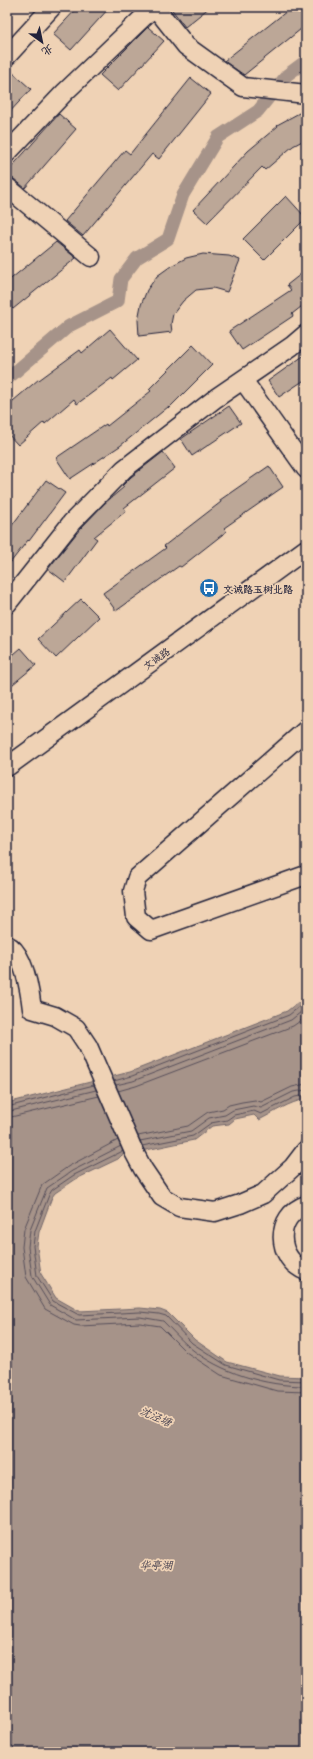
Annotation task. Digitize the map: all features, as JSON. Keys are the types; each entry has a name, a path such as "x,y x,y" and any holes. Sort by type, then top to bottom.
{"street":[{"path":"7,56 52,7"},
{"path":"7,153 65,92 155,7 186,46 243,87 305,94"},
{"path":"7,187 91,257"},
{"path":"7,604 72,522 124,469 216,398 292,346 306,334"},
{"path":"243,380 306,469"},
{"name":"文诚路","path":"7,767 306,549"},
{"path":"306,730 137,878 133,891 136,917 151,930 306,875"},
{"path":"7,945 12,947 24,968 32,1009 55,1016 76,1028 88,1046 134,1152 143,1169 162,1197 179,1207 215,1212 240,1204 263,1194 293,1167 306,1150"},
{"path":"306,1205 292,1214 285,1224 282,1235 283,1246 288,1257 295,1265 306,1271"}],"water":[{"name":"华亭湖","path":"306,1002 306,1099 288,1105 259,1120 254,1115 235,1119 229,1124 212,1126 194,1140 122,1155 118,1159 76,1179 55,1193 52,1197 39,1232 37,1246 41,1274 56,1298 79,1311 140,1308 160,1310 168,1313 195,1340 227,1362 280,1376 306,1377 306,1752 7,1752 7,1103 130,1072 287,1011 297,1003"}],"building":[{"path":"78,7 110,7 71,50 53,34"},
{"path":"170,7 210,7 185,27"},
{"path":"292,7 302,7 306,12 306,25 244,75 224,61"},
{"path":"148,27 164,41 118,91 100,75"},
{"path":"12,72 31,89 7,115 7,78"},
{"path":"191,78 211,94 159,159 152,154 83,236 65,221 125,150 130,154"},
{"path":"301,112 306,121 306,139 293,146 265,170 262,167 207,223 193,210 248,151 278,126 277,125"},
{"path":"59,114 76,129 25,188 14,179 7,177 7,172"},
{"path":"286,196 306,218 264,260 243,239"},
{"path":"56,242 76,258 13,309 7,303 7,282"},
{"path":"203,254 229,256 240,260 227,292 213,288 196,290 183,301 173,314 171,324 172,332 139,336 138,320 141,305 147,290 157,276 186,258"},
{"path":"306,270 306,303 292,314 293,316 242,350 229,331 291,290 287,285"},
{"path":"110,329 137,360 113,380 112,378 77,404 74,399 45,424 44,422 18,445 7,433 7,406 39,379 80,350 82,353"},
{"path":"193,345 212,365 169,408 168,407 120,446 70,479 56,458 106,424 107,426 151,391 149,389"},
{"path":"306,354 306,379 279,397 268,381"},
{"path":"229,406 241,423 192,456 181,439"},
{"path":"163,452 175,468 124,508 126,511 94,537 97,539 65,582 48,569 80,529 105,503 124,487 122,486 131,477"},
{"path":"269,466 283,487 224,528 227,531 181,567 179,566 116,611 103,593 166,548 164,546 221,502 220,500"},
{"path":"46,480 65,493 29,541 28,540 7,567 7,532"},
{"path":"81,599 99,617 56,658 38,639"},
{"path":"21,648 36,665 7,689 7,660"}],"waterway":[{"path":"7,379 69,326 118,301 121,279 137,258 168,239 183,195 218,137 258,111 287,75 306,61"}],"place":[{"name":"文诚路玉树北路","path":"209,588"}],"water label":[{"name":"沈泾塘","path":"156,1416"}]}
